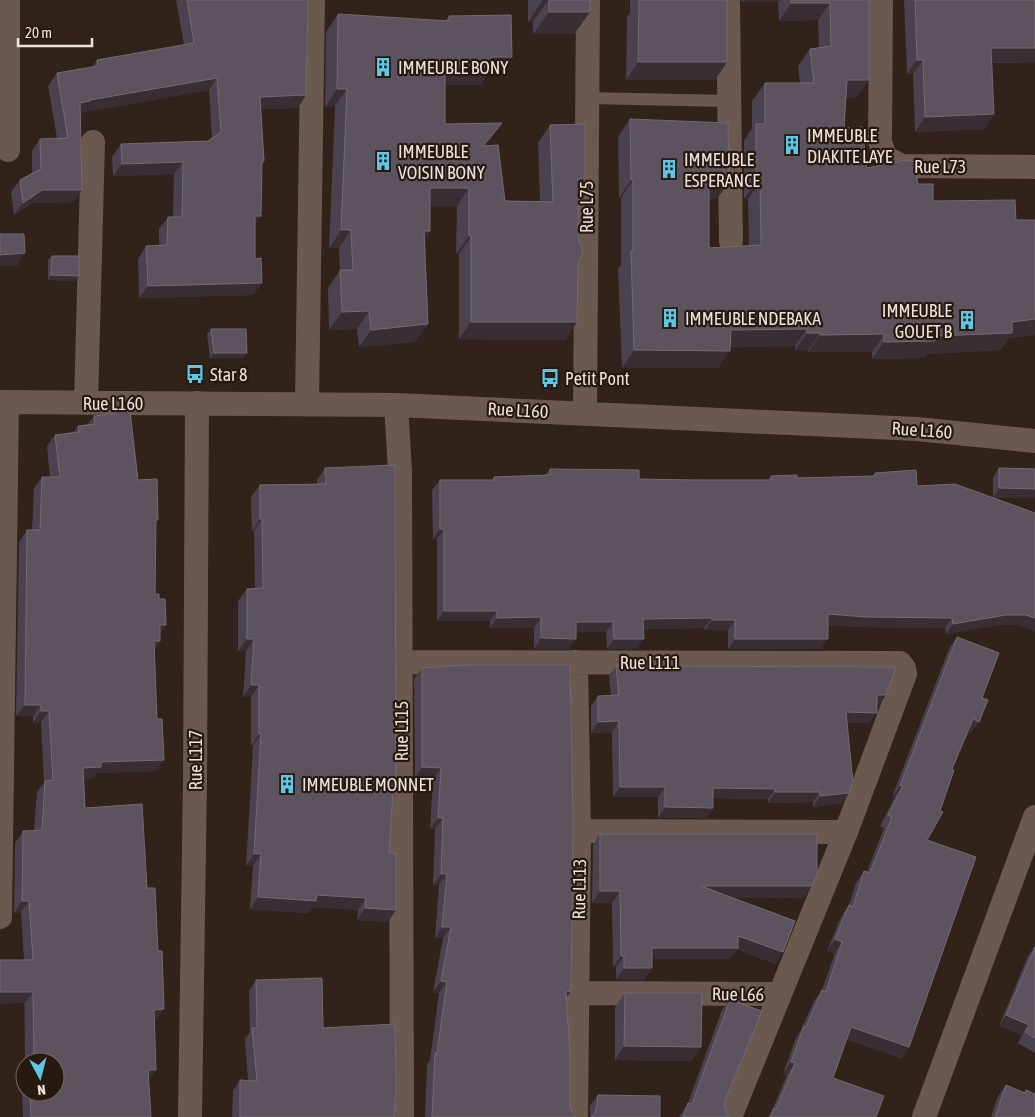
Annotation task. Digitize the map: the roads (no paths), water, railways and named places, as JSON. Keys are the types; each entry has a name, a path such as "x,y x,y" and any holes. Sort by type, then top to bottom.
{"street":[{"path":"8,0 8,150"},
{"path":"307,404 313,0"},
{"name":"Rue L75","path":"585,413 588,0"},
{"path":"728,0 731,241"},
{"name":"Rue L73","path":"882,0 880,142 885,157 902,166 1035,167"},
{"path":"86,403 93,142"},
{"path":"0,917 4,402"},
{"name":"Rue L160","path":"4,402 396,405 917,428 1035,441"},
{"name":"Rue L117","path":"190,1117 195,780 197,403"},
{"name":"Rue L115","path":"396,405 400,472 402,1117"},
{"name":"Rue L111","path":"400,662 900,663 904,668 905,674 846,832"},
{"name":"Rue L113","path":"576,662 580,831 576,1117"},
{"path":"924,1117 1035,817"},
{"path":"580,831 846,832 730,1117"},
{"name":"Rue L66","path":"578,993 779,994"}],"lane":[{"path":"587,98 729,101"}],"place":[{"name":"IMMEUBLE BONY","path":"383,67"},
{"name":"IMMEUBLE DIAKITE LAYE","path":"792,145"},
{"name":"IMMEUBLE VOISIN BONY","path":"383,161"},
{"name":"IMMEUBLE ESPERANCE","path":"669,169"},
{"name":"IMMEUBLE NDEBAKA","path":"670,318"},
{"name":"IMMEUBLE GOUET B","path":"967,320"},
{"name":"Star 8","path":"195,374"},
{"name":"Petit Pont","path":"550,378"},
{"name":"IMMEUBLE MONNET","path":"287,784"}]}
